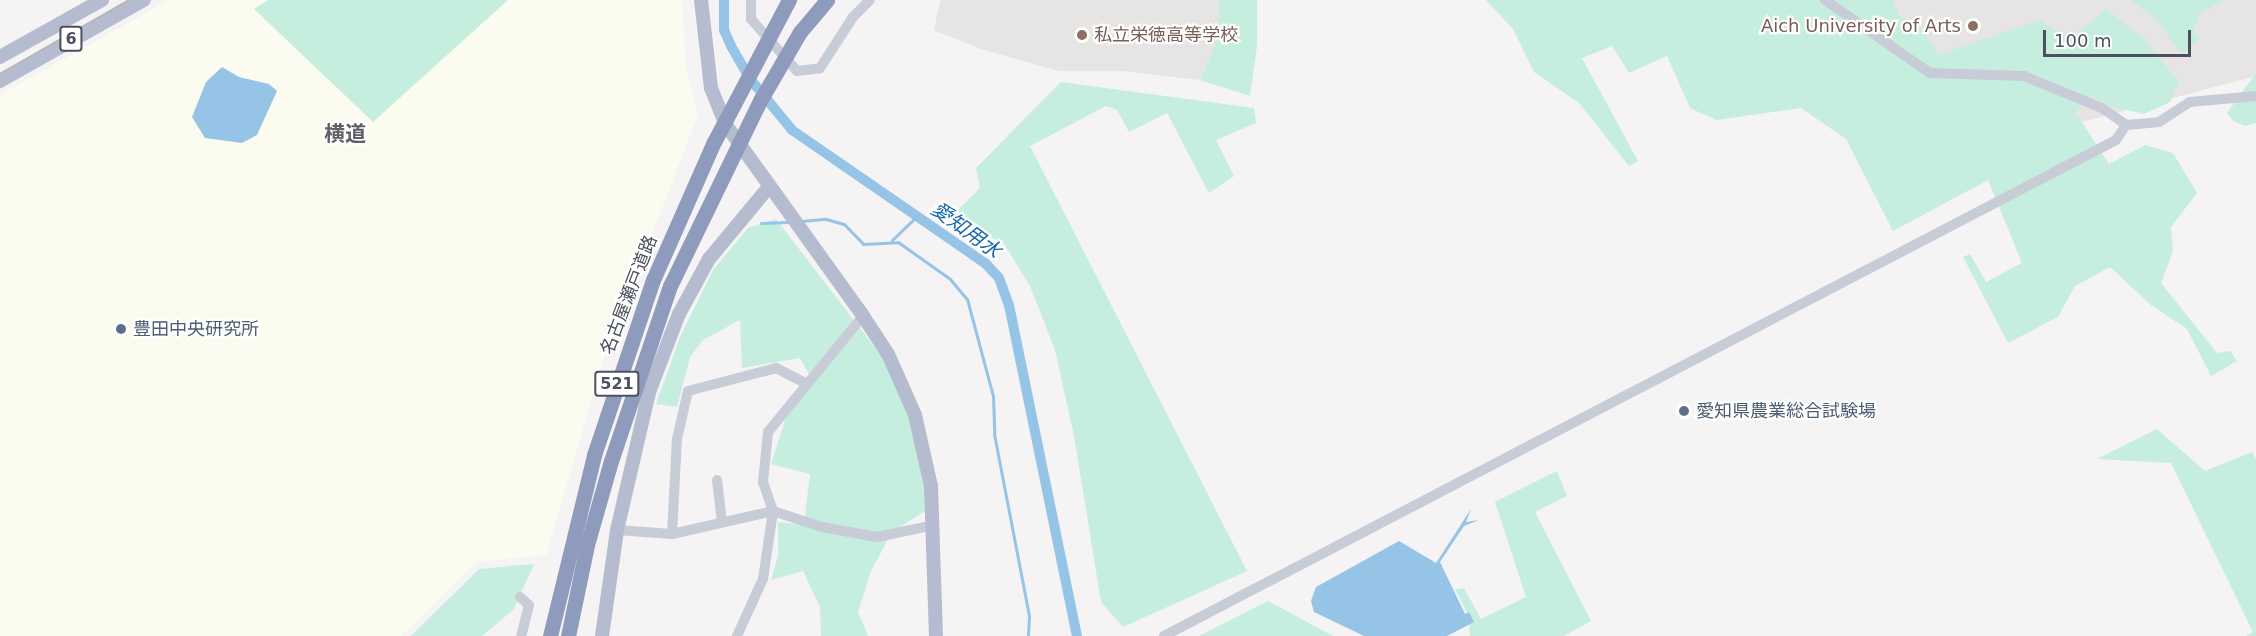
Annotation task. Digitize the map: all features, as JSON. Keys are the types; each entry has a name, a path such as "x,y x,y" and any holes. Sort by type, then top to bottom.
{"highway":[{"name":"名古屋瀬戸道路","path":"550,636 594,455 653,280 714,142 789,0"},
{"name":"名古屋瀬戸道路","path":"568,636 587,545 641,363 670,286 730,163 788,53 800,32 827,0"}],"main road":[{"name":"6","path":"0,57 102,0"},
{"name":"6","path":"0,81 144,0"},
{"path":"701,0 711,88 726,125 768,188 800,228 888,354 915,415 932,486 936,636"},
{"path":"602,636 617,530 649,392 679,314 709,259 768,188"}],"street":[{"path":"751,0 751,19 797,71 820,68 853,17 870,0"},
{"path":"1825,0 1930,73 2024,76 2102,108 2126,125 2158,122 2190,102 2256,96"},
{"path":"1164,636 2116,140 2126,125"},
{"path":"737,636 763,579 773,510 763,482 768,432 863,316"},
{"path":"672,534 674,462 688,391 776,368 806,383"},
{"path":"717,480 722,522"},
{"path":"617,530 672,534 773,510 822,527 877,537 934,525"},
{"path":"520,597 529,605 521,636"}],"shaded area":[{"path":"169,0 682,0 686,67 698,115 603,360 546,555 476,562 401,636 0,636 0,95"},
{"name":"私立栄徳高等学校","path":"940,0 1219,0 1217,40 1200,80 1122,71 1059,71 984,50 934,30"},
{"path":"1807,0 2256,0 2256,76 2006,142"}],"green space":[{"path":"268,0 508,0 373,122 254,9"},
{"path":"1219,0 1257,0 1257,46 1250,96 1200,80 1217,40"},
{"path":"1486,0 1893,0 1900,17 1923,30 1939,55 2040,20 2069,40 2106,9 2143,38 2179,82 2170,102 2144,114 2113,107 2088,95 2076,113 2109,164 2145,145 2173,153 2197,193 2171,227 2173,251 2161,283 2217,353 2230,351 2237,361 2211,376 2187,329 2151,305 2110,267 2075,286 2058,317 2008,343 1963,257 1970,254 1986,282 2022,263 1988,180 1893,231 1846,139 1801,108 1716,120 1690,108 1667,56 1629,73 1612,46 1582,58 1638,161 1629,166 1579,103 1534,72 1513,29"},
{"path":"2131,0 2224,0 2199,14 2194,32 2200,39 2181,54 2157,20"},
{"path":"2256,73 2256,123 2245,126 2233,121 2227,113"},
{"path":"1061,82 1254,108 1256,123 1216,140 1234,176 1209,193 1167,113 1129,132 1117,110 1106,106 1030,146 1247,571 1123,627 1101,602 1074,436 1055,350 1030,286 1005,245 953,215 980,188 976,168"},
{"path":"776,219 883,358 914,430 928,509 892,532 871,571 858,612 868,636 821,636 820,607 803,571 771,580 778,556 778,522 804,525 810,474 771,464 788,411 813,381 800,358 742,368 740,320 703,340 690,357 677,407 656,404 680,337 713,270 748,228"},
{"path":"2157,429 2205,471 2252,452 2256,459 2256,636 2246,636 2253,632 2171,463 2097,459"},
{"path":"1557,471 1567,496 1535,512 1591,621 1564,636 1470,636 1468,615 1455,589 1464,588 1481,619 1526,597 1495,502"},
{"path":"534,564 514,609 482,636 411,636 479,569"},
{"path":"1268,601 1333,636 1199,636"}],"water":[{"path":"222,67 239,77 269,84 277,91 257,135 242,143 205,138 192,117 206,82"},
{"path":"1471,509 1466,522 1479,520 1464,526 1440,562 1465,614 1469,612 1474,622 1447,636 1364,636 1314,612 1311,601 1316,587 1399,541 1436,563"}],"waterway":[{"name":"愛知用水","path":"724,0 724,30 731,46 751,80 792,130 986,264 999,278 1009,305 1077,636"},
{"path":"892,240 916,217"},
{"path":"801,221 826,219 844,224 863,244 898,242 950,279 967,299 993,396 994,434 1029,616 1028,636"},
{"path":"761,223 789,222"}],"tram line":[{"path":"0,74 129,0"}],"place":[{"name":"Aich University of Arts","path":"1973,26"},
{"name":"私立栄徳高等学校","path":"1082,35"},
{"name":"豊田中央研究所","path":"121,329"},
{"name":"愛知県農業総合試験場","path":"1684,411"}],"district":[{"name":"横道","path":"345,134"}]}
